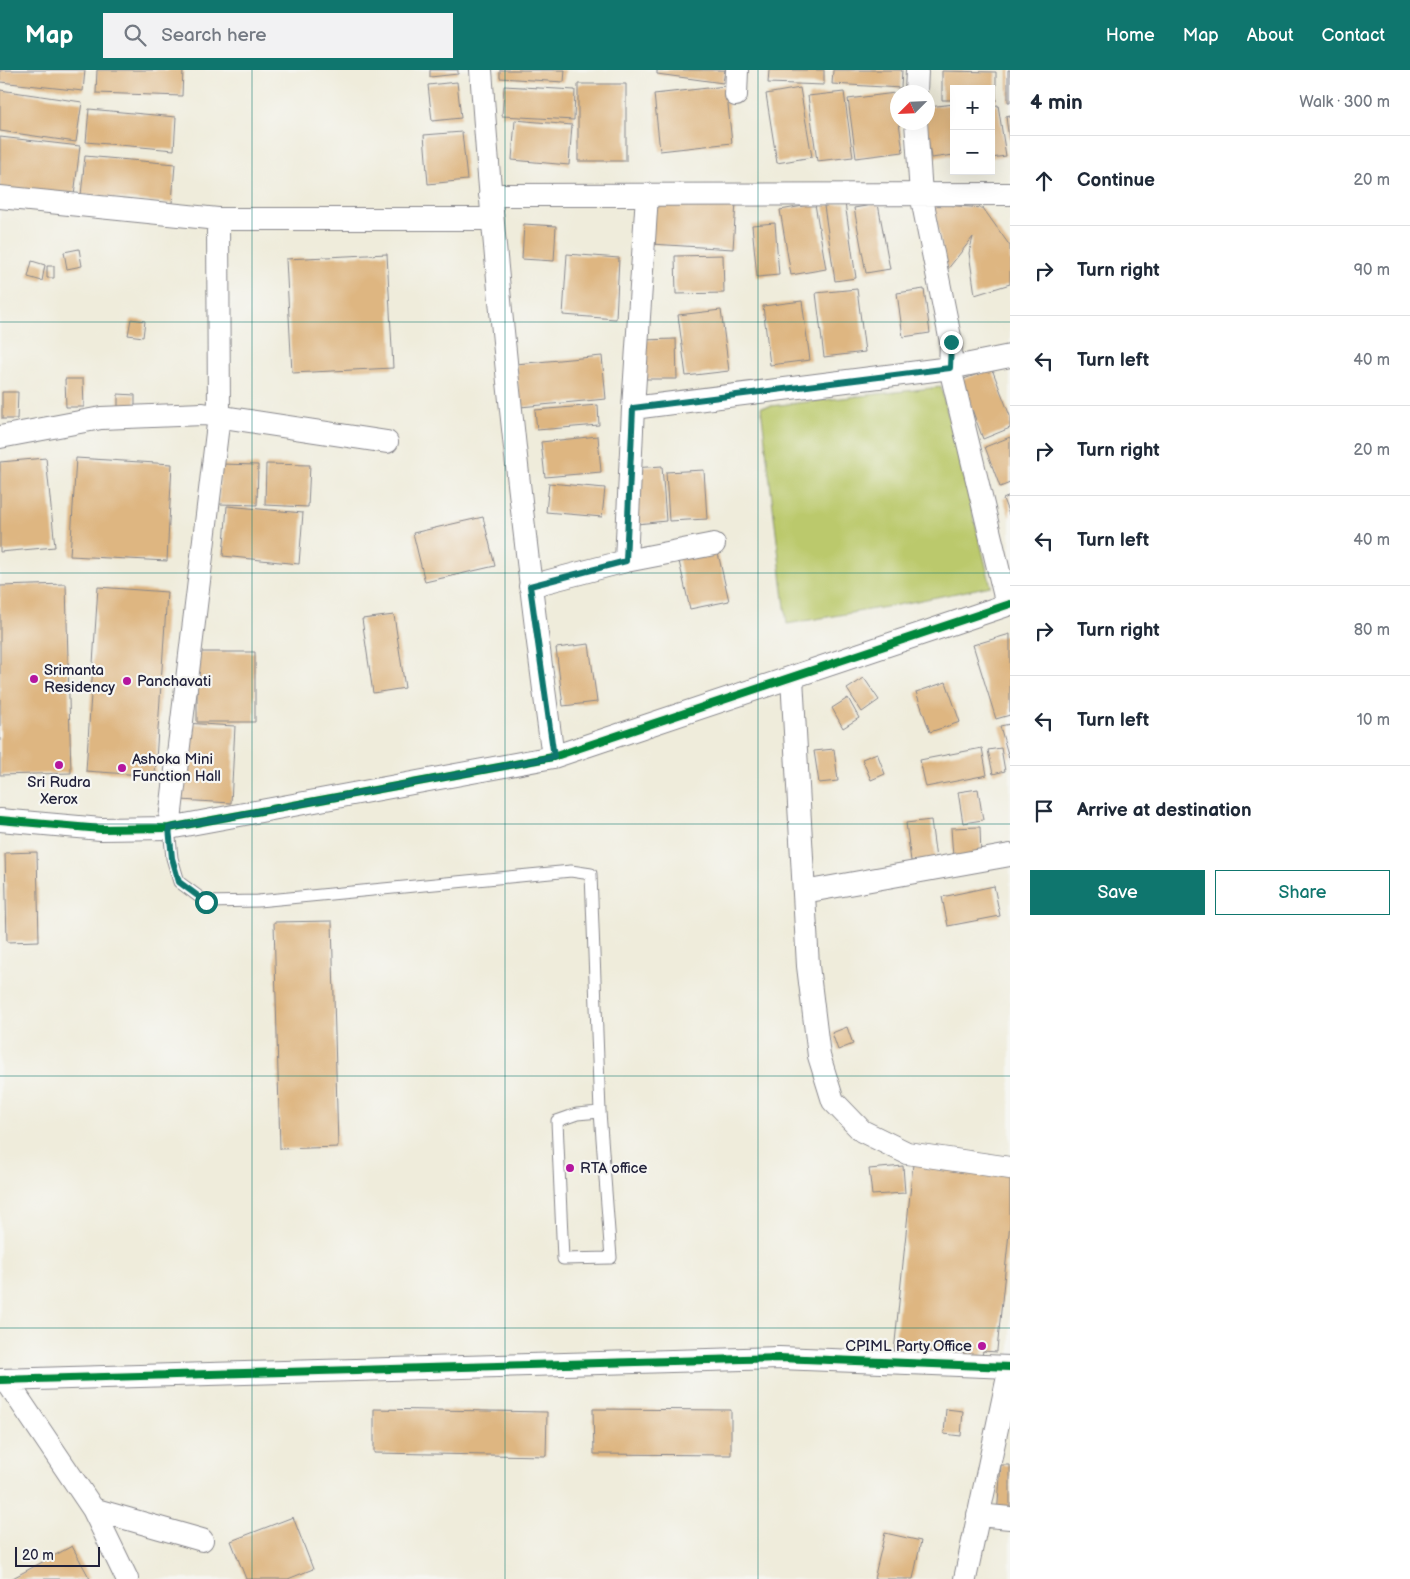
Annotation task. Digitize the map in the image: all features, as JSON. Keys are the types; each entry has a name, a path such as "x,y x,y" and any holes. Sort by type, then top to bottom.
{"street":[{"path":"481,70 492,219 530,586 554,757"},
{"path":"736,95 737,70"},
{"path":"916,85 917,70"},
{"path":"0,820 101,829 169,828 554,757 1008,605 950,368 951,342 921,194 917,130"},
{"path":"490,195 1010,194"},
{"path":"626,561 633,408 647,195"},
{"path":"0,197 218,219 492,219"},
{"path":"169,828 219,416 218,219"},
{"path":"633,408 950,368 1010,356"},
{"path":"0,437 101,418 204,414 387,442"},
{"path":"530,586 626,561 714,544"},
{"path":"792,678 808,966 819,1056 833,1101 862,1131 907,1153 1010,1168"},
{"path":"804,892 1010,855"},
{"path":"3,1380 779,1358 1010,1367 965,1579"},
{"path":"3,1380 93,1509 127,1579"},
{"path":"93,1509 202,1540"},
{"path":"978,1515 1010,1518"}],"lane":[{"path":"169,828 172,858 179,882 206,902 258,901 571,871 592,874 600,1112 611,1258 563,1259 556,1121 577,1114 600,1112"}],"green space":[{"path":"941,387 991,586 787,624 761,407"}],"building":[{"path":"0,70 85,70 83,91 0,82"},
{"path":"97,70 183,70 182,96 96,93"},
{"path":"430,70 458,70 458,74 430,77"},
{"path":"500,70 565,70 564,82 500,78"},
{"path":"657,70 725,70 723,83 657,74"},
{"path":"769,70 824,70 824,85 768,83"},
{"path":"833,70 902,70 901,85 890,85 890,87 832,84"},
{"path":"1008,70 1010,70 1010,102 1008,102"},
{"path":"942,71 996,72 996,101 995,85 950,85 950,100 942,100"},
{"path":"457,82 461,118 432,121 428,85"},
{"path":"578,84 626,84 626,161 578,161"},
{"path":"504,86 575,90 574,120 502,116"},
{"path":"726,86 732,143 660,151 654,94"},
{"path":"800,88 812,157 777,163 766,94"},
{"path":"0,90 82,102 76,142 0,131"},
{"path":"844,92 853,157 817,161 808,96"},
{"path":"890,94 890,130 900,130 903,152 856,158 848,99"},
{"path":"950,104 950,156 931,158 927,130 935,130 935,106"},
{"path":"995,105 998,105 1006,156 995,157 995,130"},
{"path":"89,109 176,117 174,150 86,142"},
{"path":"1010,115 1010,140 1009,140 1006,116"},
{"path":"515,120 572,125 569,165 512,160"},
{"path":"462,132 467,180 428,184 424,135"},
{"path":"0,137 80,146 74,196 0,189"},
{"path":"85,156 175,164 172,203 81,195"},
{"path":"654,197 736,202 733,249 651,244"},
{"path":"845,203 856,278 835,281 824,206"},
{"path":"815,204 826,269 791,275 780,210"},
{"path":"878,204 890,269 866,273 854,208"},
{"path":"933,204 983,208 1010,246 1010,284 975,295 969,253 973,237 947,270"},
{"path":"775,223 779,275 757,277 752,225"},
{"path":"524,224 556,226 554,261 522,259"},
{"path":"79,249 82,266 67,269 64,252"},
{"path":"387,254 393,368 292,373 286,259"},
{"path":"567,254 619,258 616,319 563,315"},
{"path":"723,255 724,293 676,294 675,256"},
{"path":"32,261 45,265 42,281 28,277"},
{"path":"47,266 54,266 54,278 47,278"},
{"path":"857,289 865,352 824,357 816,293"},
{"path":"924,289 930,333 903,337 897,293"},
{"path":"802,301 810,360 770,365 763,306"},
{"path":"721,310 729,371 686,376 678,315"},
{"path":"131,319 145,321 143,337 128,335"},
{"path":"676,339 677,379 642,379 641,340"},
{"path":"602,356 606,399 520,407 516,364"},
{"path":"992,369 1010,416 1010,428 983,439 961,380"},
{"path":"65,379 83,379 84,407 66,407"},
{"path":"2,392 18,392 17,419 2,419"},
{"path":"118,394 135,395 135,410 118,410"},
{"path":"598,405 599,425 537,430 535,410"},
{"path":"598,436 601,472 545,477 541,442"},
{"path":"1010,437 1010,483 1000,487 985,447"},
{"path":"46,458 55,547 0,552 0,462"},
{"path":"76,458 172,464 167,561 70,556"},
{"path":"220,464 258,465 257,505 219,504"},
{"path":"266,464 310,465 308,507 265,505"},
{"path":"662,466 666,521 637,524 633,468"},
{"path":"704,470 707,519 669,521 666,472"},
{"path":"549,483 605,488 602,517 546,512"},
{"path":"1010,496 1010,517 1003,499"},
{"path":"227,506 303,513 299,564 223,556"},
{"path":"483,517 495,566 425,582 413,533"},
{"path":"717,549 729,601 690,609 678,557"},
{"name":"Srimanta Residency","path":"66,584 71,773 0,775 0,586"},
{"name":"Panchavati","path":"98,587 167,592 155,776 86,771"},
{"path":"394,615 405,688 373,693 362,619"},
{"path":"1010,634 1010,715 996,719 973,645"},
{"path":"589,644 597,702 563,706 556,648"},
{"path":"197,652 255,652 255,722 197,722"},
{"path":"864,678 879,700 862,712 847,689"},
{"path":"946,682 960,722 930,732 916,692"},
{"path":"848,698 859,718 843,728 832,708"},
{"path":"184,723 235,726 231,803 180,800"},
{"path":"1010,724 1010,758 1009,758 1000,726"},
{"path":"982,748 987,775 926,787 920,760"},
{"path":"1001,748 1005,771 993,774 988,750"},
{"path":"834,749 838,781 819,783 814,751"},
{"path":"877,753 885,774 871,780 862,759"},
{"path":"978,789 983,820 963,823 958,792"},
{"path":"931,820 936,859 911,861 906,823"},
{"path":"980,827 981,856 953,857 951,828"},
{"path":"37,852 39,941 7,942 5,853"},
{"path":"994,886 1000,916 948,926 942,897"},
{"path":"332,921 338,1147 280,1149 274,922"},
{"path":"847,1027 853,1044 838,1050 832,1033"},
{"path":"913,1164 1010,1174 1010,1223 997,1352 983,1351 981,1361 894,1352"},
{"path":"903,1166 905,1193 872,1195 869,1169"},
{"path":"374,1409 547,1412 546,1456 374,1453"},
{"path":"593,1409 731,1410 731,1455 594,1454"},
{"path":"946,1409 963,1411 961,1436 944,1434"},
{"path":"1001,1465 1010,1465 1010,1516 997,1515"},
{"path":"293,1517 313,1569 288,1579 246,1579 231,1541"},
{"path":"885,1533 921,1541 913,1579 874,1579"},
{"path":"72,1546 90,1579 11,1579"}],"cycle path":[{"path":"0,820 101,829 169,828 553,757 1010,604"},
{"path":"0,1380 779,1358 1010,1367"}],"place":[{"name":"Srimanta Residency","path":"34,679"},
{"name":"Panchavati","path":"127,681"},
{"name":"Sri Rudra Xerox","path":"59,765"},
{"name":"Ashoka Mini Function Hall","path":"122,768"},
{"name":"RTA office","path":"570,1168"},
{"name":"CPIML Party Office","path":"982,1346"}],"route":[{"path":"206,902 179,882 172,858 169,828 554,757 530,586 626,561 633,408 950,368 951,342"}]}
